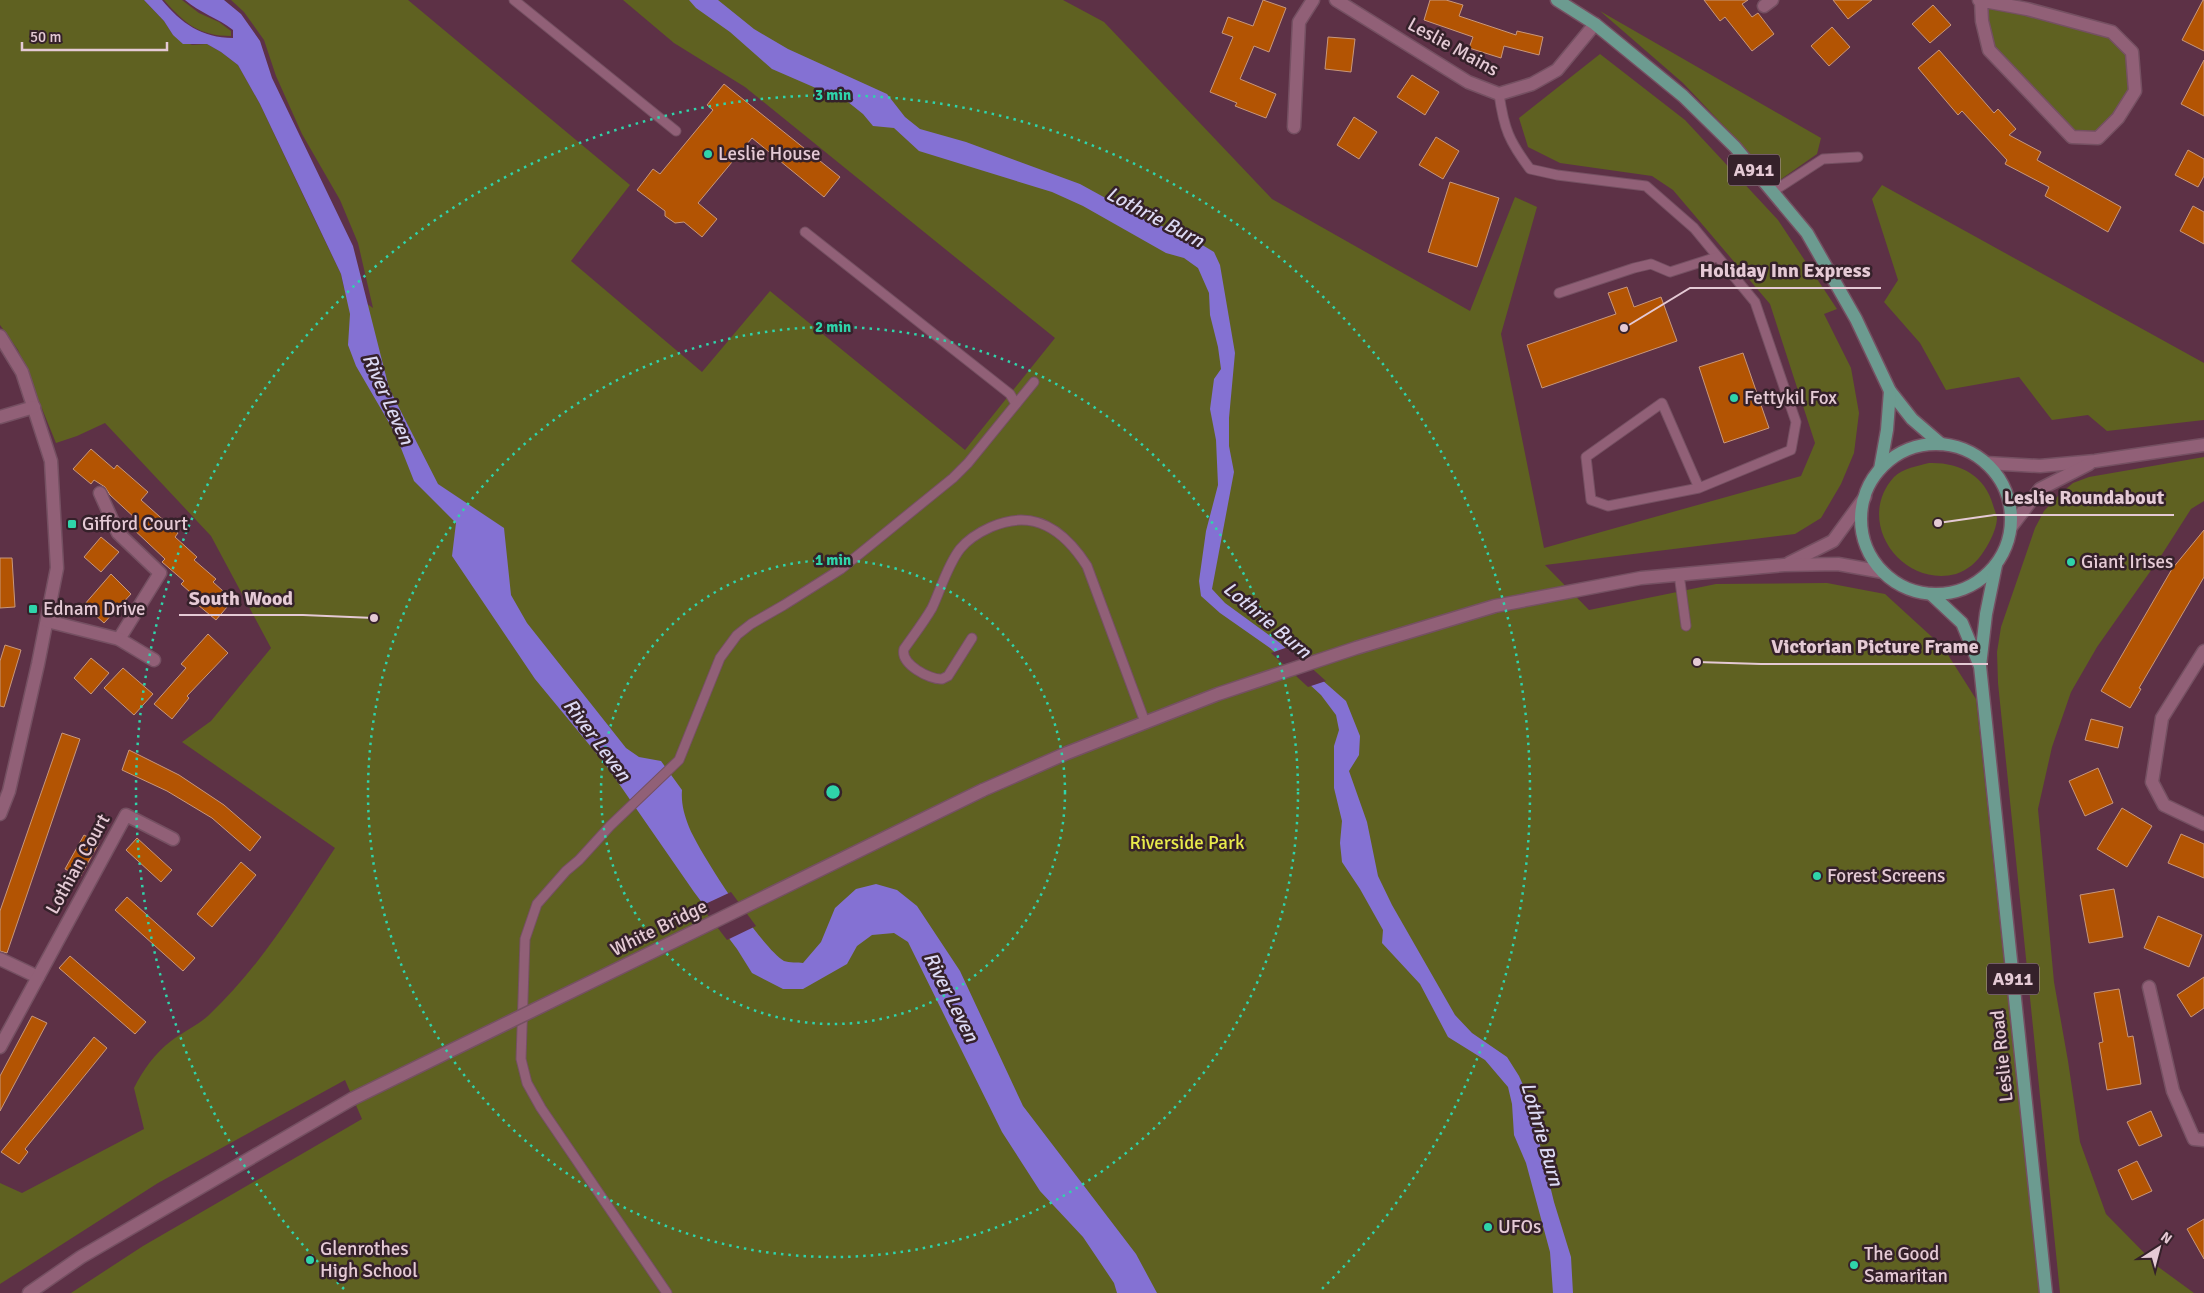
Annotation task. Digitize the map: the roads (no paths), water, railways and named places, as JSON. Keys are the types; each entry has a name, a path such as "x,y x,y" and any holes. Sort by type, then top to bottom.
{"main road":[{"name":"A911","path":"1557,0 1595,24 1683,96 1735,147 1807,233 1856,319 1890,391 1912,419 1941,444"},
{"name":"A911","path":"1880,469 1888,430 1890,391"},
{"name":"A911","path":"1980,666 1986,614 1996,565 2006,547 2011,527 2010,504 2002,482 1986,463 1965,450 1941,444 1918,446 1898,455 1880,469 1871,482 1865,497 1862,517 1864,537 1871,556 1883,572 1897,583 1913,591 1931,594 1956,592 1978,582 1996,565"},
{"name":"A911","path":"1931,594 1962,623 1980,666"},
{"name":"Leslie Road","path":"1980,666 2046,1293"}],"street":[{"path":"1294,127 1298,22 1313,0"},
{"name":"Leslie Mains","path":"1336,0 1468,82 1500,94 1532,84 1557,70 1595,24"},
{"path":"1980,1 2026,9 2112,32 2132,52 2135,91 2118,118 2098,138 2072,137 1989,50 1982,21 1980,1"},
{"path":"0,336 22,372 51,461 57,568 9,791 0,814"},
{"path":"0,418 34,406"},
{"path":"1986,463 2040,466 2095,461 2204,444"},
{"path":"2011,527 2040,489 2095,461"},
{"path":"100,493 118,533 160,573 119,639"},
{"path":"1784,565 1833,541 1865,497"},
{"name":"White Bridge","path":"29,1293 82,1257 352,1099 983,790 1145,722 1218,694 1356,648 1495,606 1641,578 1679,574 1784,565 1838,564 1883,572"},
{"path":"47,621 119,639 154,660"},
{"path":"2204,651 2162,718 2152,782 2164,805 2204,824"},
{"name":"Lothian Court","path":"0,1047 126,815 173,839"},
{"path":"0,959 38,977"},
{"path":"2148,987 2174,1091 2194,1139 2204,1140"}],"lane":[{"path":"514,0 676,131"},
{"path":"1500,94 1503,121 1512,145 1530,169 1557,175 1646,186 1694,228 1755,302 1796,422 1791,450 1699,488 1608,506 1591,500 1586,457 1662,403 1699,488"},
{"path":"1772,192 1822,159 1858,157"},
{"path":"805,232 1010,394 1016,404"},
{"path":"1559,293 1651,264 1670,272 1717,257"},
{"path":"668,1293 541,1108 527,1083 521,1059 525,939 537,904 566,871 579,860 620,816 679,760 720,658 737,635 750,624 841,569 953,478 968,463 1034,382"},
{"path":"972,638 948,676 942,679 931,678 906,662 904,657 904,650 925,619 956,557 968,541 983,531 1005,521 1021,519 1053,529 1065,537 1077,550 1087,566 1145,722"},
{"path":"1679,574 1686,626"}],"water":[{"name":"River Leven","path":"144,0 162,0 177,16 193,28 212,35 233,38 233,30 185,0 224,0 241,14 260,41 272,78 353,246 389,388 438,484 504,528 511,595 527,623 626,748 639,757 661,761 682,790 684,813 695,840 732,899 761,938 784,961 803,963 821,942 835,908 856,889 876,884 897,890 917,906 960,971 1023,1106 1136,1254 1157,1293 1117,1293 1114,1283 1083,1237 1040,1191 1002,1132 908,942 894,933 872,935 857,946 847,964 803,989 783,989 752,973 737,949 694,892 606,765 535,679 452,556 456,523 414,481 395,433 356,366 348,345 350,314 341,274 260,104 238,65 207,44 183,44 173,35 164,21"},
{"path":"689,0 718,0 754,29 788,49 887,94 905,117 920,129 966,142 1080,184 1151,223 1179,231 1214,252 1220,265 1235,353 1229,418 1229,446 1234,472 1212,589 1225,603 1280,643 1346,701 1360,736 1359,755 1349,771 1367,822 1378,876 1392,905 1455,1015 1472,1033 1507,1057 1519,1076 1528,1096 1554,1202 1571,1257 1573,1293 1553,1293 1550,1252 1526,1163 1514,1135 1512,1104 1508,1087 1485,1060 1448,1037 1420,984 1382,943 1383,930 1342,862 1340,843 1342,821 1334,788 1334,746 1339,730 1336,715 1321,695 1270,648 1220,613 1201,596 1199,581 1206,531 1218,485 1216,440 1210,409 1214,379 1221,369 1210,315 1209,293 1198,268 1184,258 1166,253 1083,206 1052,192 919,151 894,128 873,126 863,114 848,102 772,69 730,32 696,8"}],"place":[{"name":"Leslie House","path":"708,154"},
{"name":"Holiday Inn Express","path":"1624,328"},
{"name":"Fettykil Fox","path":"1734,398"},
{"name":"Leslie Roundabout","path":"1938,523"},
{"name":"Gifford Court","path":"72,524"},
{"name":"Giant Irises","path":"2071,562"},
{"name":"Ednam Drive","path":"33,609"},
{"name":"South Wood","path":"374,618"},
{"name":"Victorian Picture Frame","path":"1697,662"},
{"name":"Forest Screens","path":"1817,876"},
{"name":"UFOs","path":"1488,1227"},
{"name":"Glenrothes High School","path":"310,1260"},
{"name":"The Good Samaritan","path":"1854,1265"}],"water label":[{"name":"Lothrie Burn","path":"1155,217"},
{"name":"Lothrie Burn","path":"1267,620"},
{"name":"Lothrie Burn","path":"1542,1134"}],"park label":[{"name":"Riverside Park","path":"1187,843"}]}
